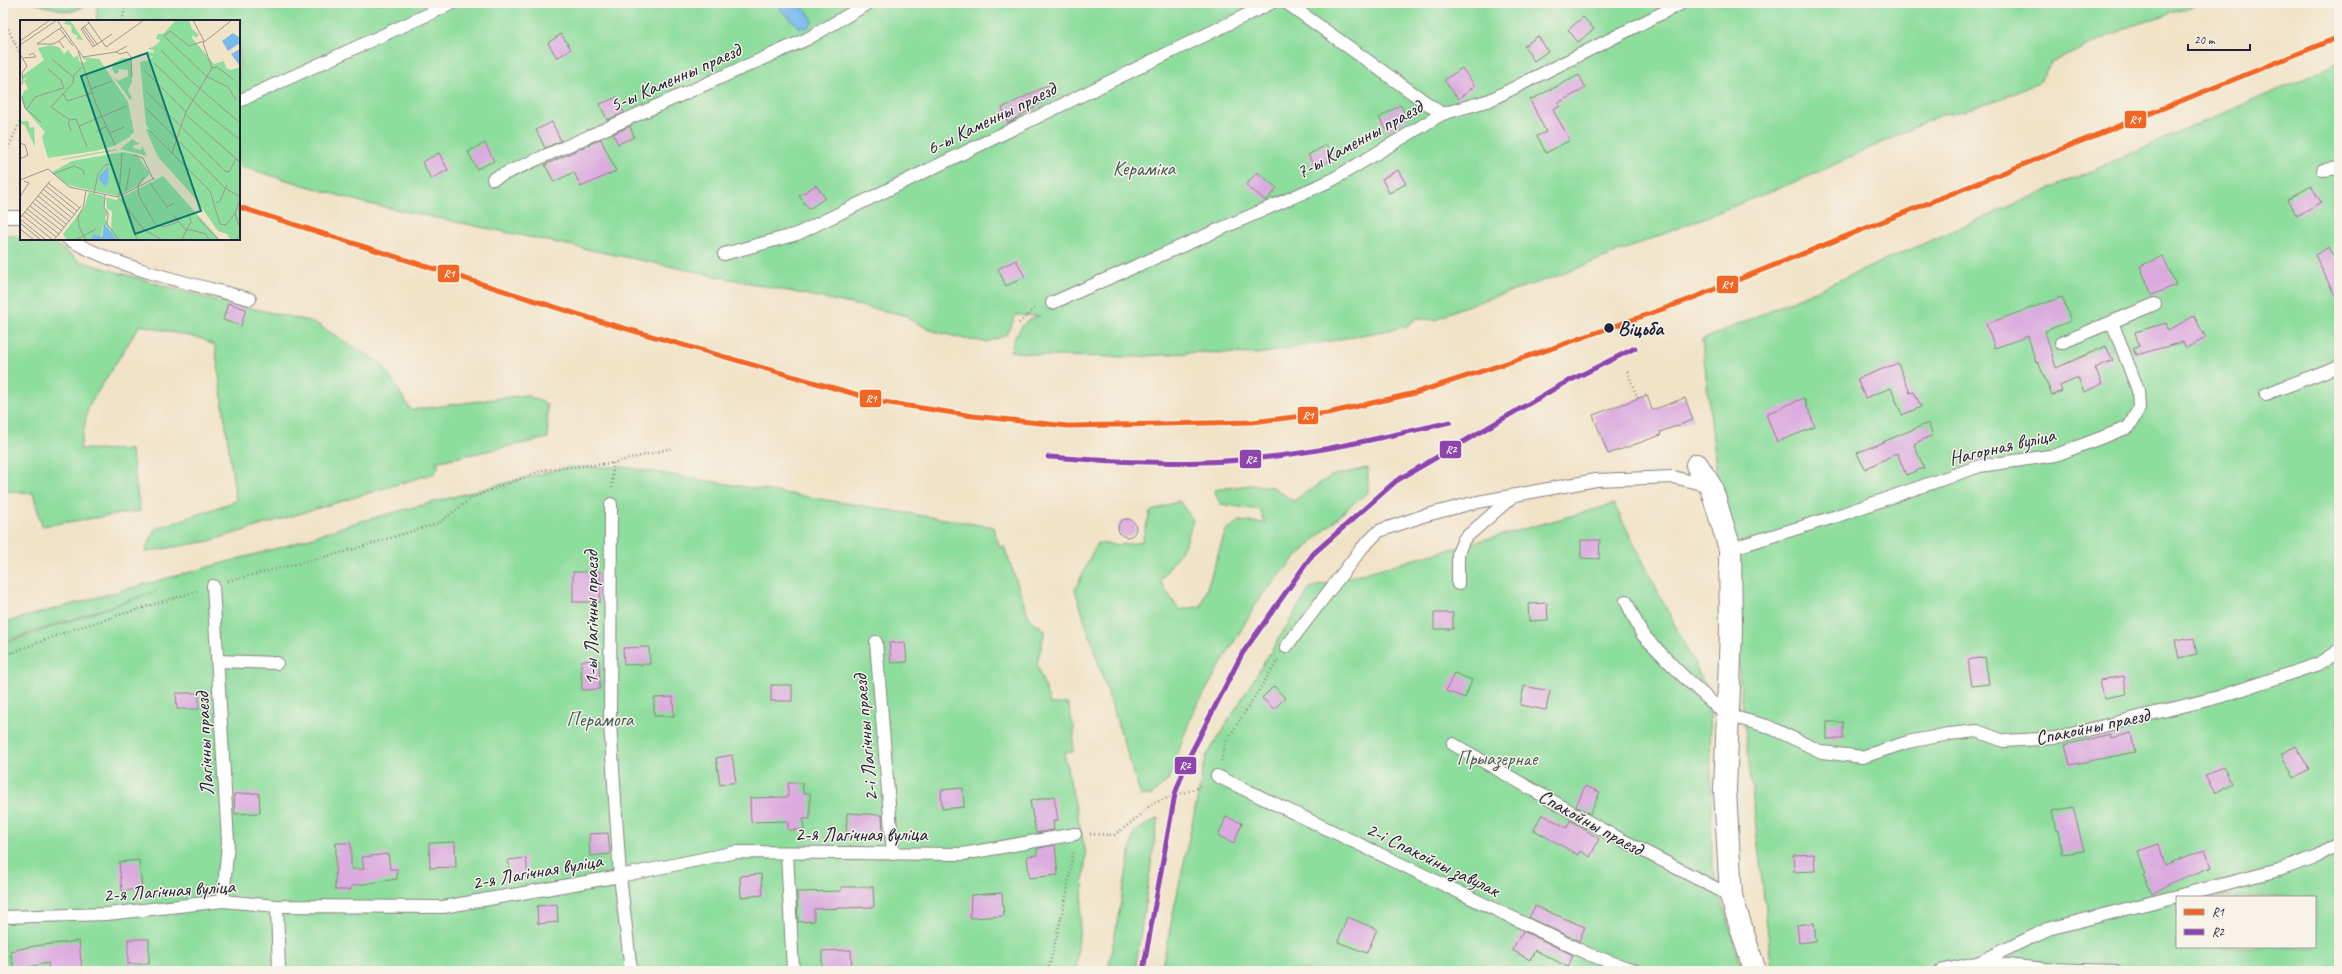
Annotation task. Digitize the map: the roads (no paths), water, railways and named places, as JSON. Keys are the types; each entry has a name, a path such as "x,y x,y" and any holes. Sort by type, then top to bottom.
{"street":[{"path":"1697,465 1710,487 1730,550 1731,630 1726,715 1725,791 1731,896 1755,971"}],"lane":[{"path":"240,101 453,3"},
{"name":"5-ы Каменны праезд","path":"493,179 807,39 870,3"},
{"name":"6-ы Каменны праезд","path":"724,254 797,234 1271,3"},
{"path":"1287,3 1442,114"},
{"name":"7-ы Каменны праезд","path":"1052,303 1332,180 1442,114 1490,100 1682,3"},
{"path":"2323,170 2339,168"},
{"path":"3,217 20,217"},
{"path":"70,240 83,248 140,270 250,299"},
{"path":"2061,343 2155,304"},
{"name":"Нагорная вуліца","path":"1730,550 1834,517 1980,466 2056,455 2129,427 2140,408 2138,390 2112,322"},
{"path":"2266,394 2339,366"},
{"path":"1286,647 1362,548 1379,531 1424,516 1514,495 1596,480 1673,477 1710,487"},
{"path":"1458,584 1458,553 1464,539 1514,495"},
{"name":"1-ы Лагічны праезд","path":"611,504 610,724 620,876 631,971"},
{"name":"Лагічны праезд","path":"212,586 218,661 228,842 223,900"},
{"name":"Спакойны праезд","path":"1626,601 1642,634 1683,676 1726,715 1767,726 1822,752 1862,757 1908,742 1949,734 1977,731 2004,741 2055,738 2219,697 2318,664 2339,650"},
{"name":"2-і Лагічны праезд","path":"876,642 893,854"},
{"path":"218,661 277,663"},
{"name":"Спакойны праезд","path":"1453,744 1601,829 1731,896"},
{"name":"2-і Спакойны завулак","path":"1217,776 1588,954 1636,971"},
{"name":"2-я Лагічная вуліца","path":"3,916 108,914 223,900 277,906 443,907 620,876 736,852 963,854 1076,834"},
{"path":"2177,896 2279,870 2318,856 2339,843"},
{"path":"786,853 793,971"},
{"path":"1940,971 1980,962 2048,929 2176,896"},
{"path":"277,906 279,971"},
{"path":"1980,962 2044,969 2116,971"}],"water":[{"path":"774,3 787,3 802,7 810,15 813,21 807,28 799,27"}],"place":[{"name":"Віцьба","path":"1609,328"}],"park label":[{"name":"Кераміка","path":"1144,168"},
{"name":"Перамога","path":"600,719"},
{"name":"Прыазернае","path":"1497,758"}]}
